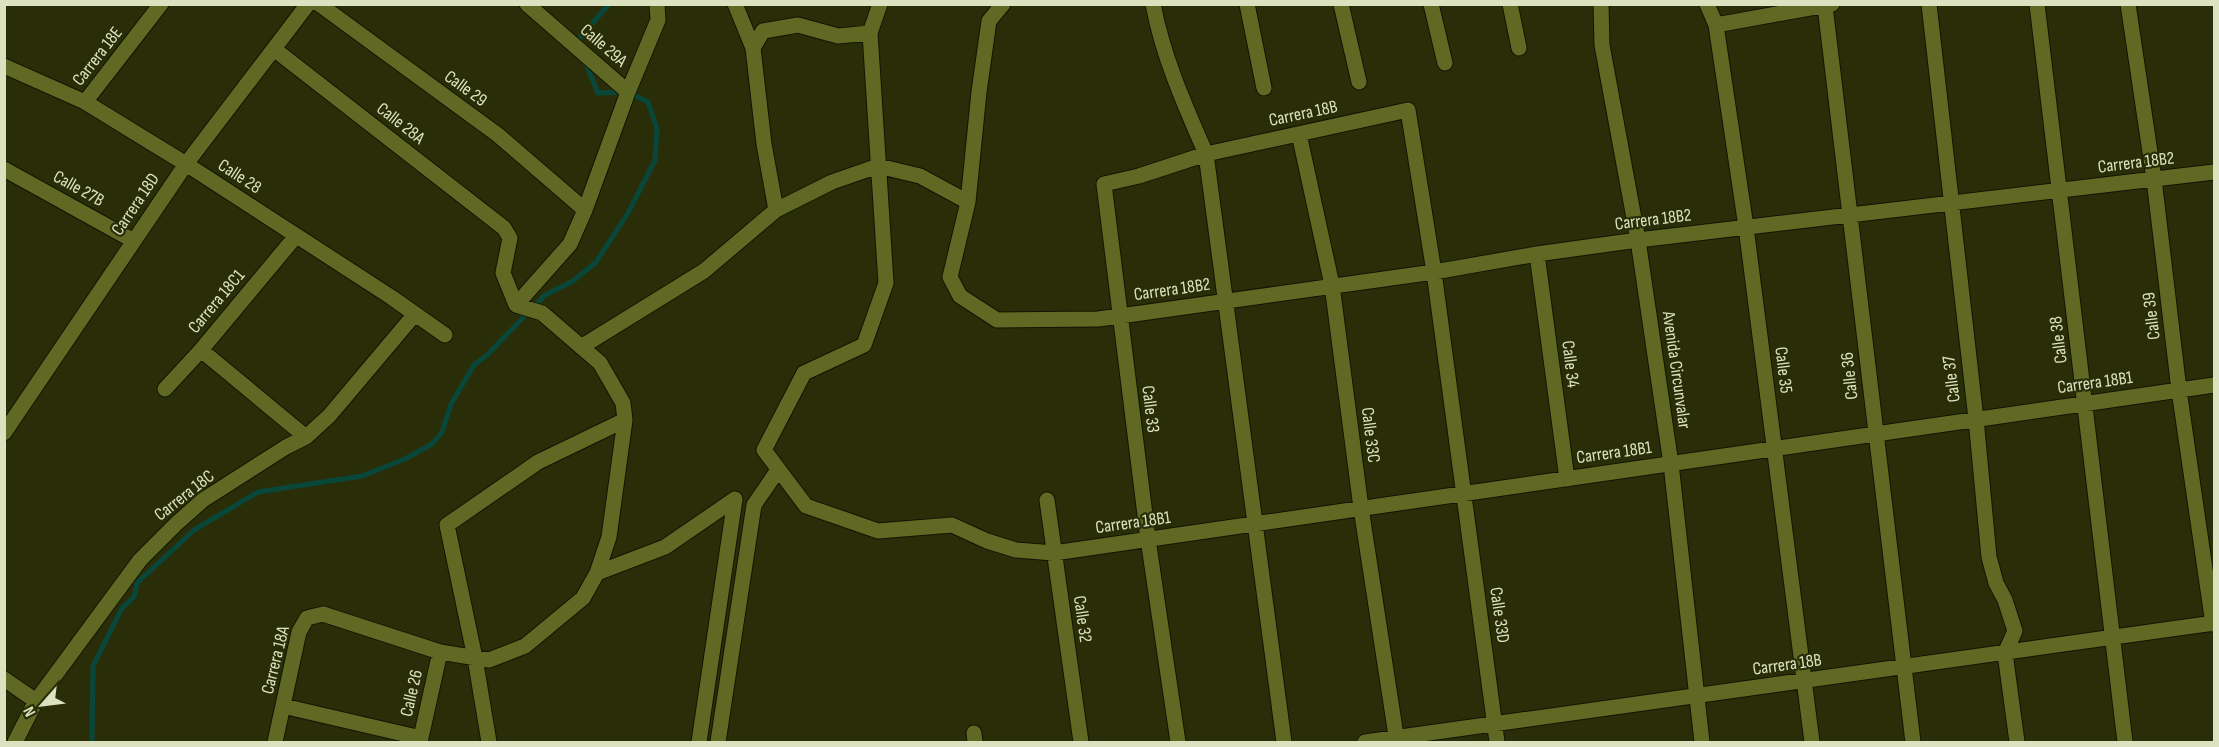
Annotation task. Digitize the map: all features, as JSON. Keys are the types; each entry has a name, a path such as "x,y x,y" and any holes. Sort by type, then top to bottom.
{"street":[{"name":"Carrera 18E","path":"85,102 161,4"},
{"name":"Carrera 18D","path":"4,433 186,164 308,4"},
{"name":"Calle 29","path":"319,4 498,135 585,210"},
{"name":"Calle 29A","path":"527,4 628,92"},
{"path":"735,4 753,48 764,144 776,210"},
{"path":"879,166 870,33 880,4"},
{"name":"Carrera 18B2","path":"1002,4 989,21 968,202 950,277 960,296 997,320 1098,319 1434,272 1537,254 1638,240 2214,172"},
{"path":"1153,4 1156,26 1180,95 1206,154 1284,742"},
{"path":"1247,4 1264,87"},
{"path":"1341,4 1359,82"},
{"path":"1431,4 1445,63"},
{"path":"1510,4 1519,48"},
{"name":"Avenida Circunvalar","path":"1601,4 1602,45 1638,240 1671,464 1702,742"},
{"name":"Calle 35","path":"1707,4 1716,25 1746,227 1812,742"},
{"name":"Calle 37","path":"1929,4 1976,419 1989,557 1996,583 2005,600 2015,631 2006,652 2017,742"},
{"name":"Calle 38","path":"2037,4 2125,742"},
{"name":"Calle 39","path":"2128,4 2154,179 2179,390 2213,623"},
{"path":"1716,25 1828,5"},
{"name":"Calle 36","path":"1828,5 1875,434 1913,742"},
{"path":"440,652 489,660 525,646 583,598 597,573 609,537 625,420 623,403 600,363 542,313 516,304 570,244 585,210 657,12"},
{"path":"753,48 763,31 798,25 838,36 870,33"},
{"name":"Calle 28A","path":"274,49 504,228 510,238 503,273 516,304"},
{"name":"Calle 28","path":"4,66 85,102 186,164 445,334"},
{"name":"Carrera 18B","path":"1206,154 1408,110 1434,272"},
{"name":"Calle 33C","path":"1299,134 1332,285 1361,508 1397,740"},
{"name":"Calle 33","path":"1178,742 1148,539 1104,184 1139,176 1206,154"},
{"path":"580,347 704,271 776,210 832,182 879,166 920,176 968,202"},
{"name":"Carrera 18B1","path":"879,166 886,283 864,345 804,373 764,450 806,506 878,531 952,525 987,541 1016,550 1054,553 2214,385"},
{"name":"Calle 27B","path":"4,169 134,241"},
{"name":"Carrera 18C1","path":"165,389 201,350 296,236"},
{"name":"Calle 34","path":"1537,254 1567,479"},
{"path":"1434,272 1464,494"},
{"name":"Carrera 18C","path":"15,742 36,701 140,560 203,500 286,447 306,437 329,416 415,314"},
{"path":"201,350 306,437"},
{"path":"489,742 475,658 447,525 538,462 625,420"},
{"path":"718,742 754,505 778,470"},
{"name":"Calle 33D","path":"1464,494 1497,742"},
{"path":"597,573 665,548 735,500 699,742"},
{"name":"Calle 32","path":"1047,500 1081,742"},
{"name":"Carrera 18A","path":"275,742 299,632 307,618 322,614 440,652"},
{"name":"Carrera 18B","path":"1365,742 1397,740 1495,724 2213,623"},
{"name":"Calle 26","path":"421,740 440,652"},
{"path":"4,679 36,701"},
{"path":"283,706 421,740"}],"waterway":[{"path":"580,44 579,39 609,4"},
{"path":"92,742 93,666 122,608 134,597 137,583 194,530 258,492 362,476 405,459 432,444 442,432 451,404 474,365 487,355 545,295 573,281 596,262 628,213 655,160 657,129 648,102 628,92 598,93 584,59"}]}
